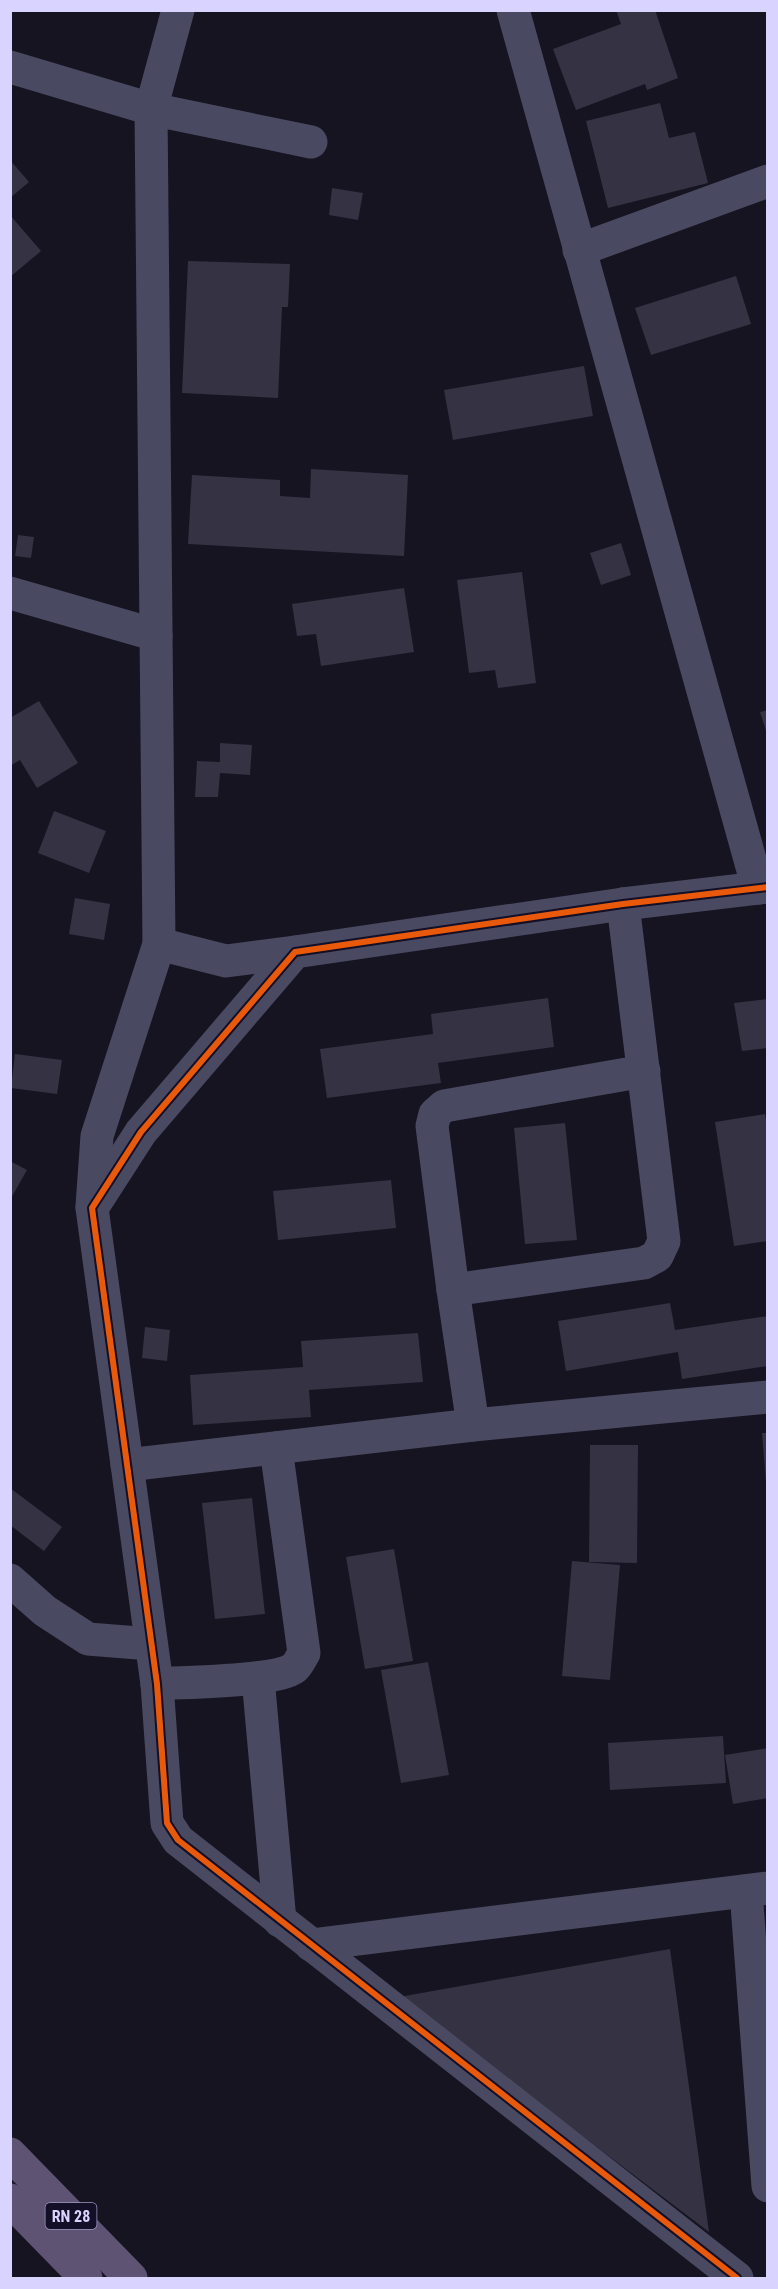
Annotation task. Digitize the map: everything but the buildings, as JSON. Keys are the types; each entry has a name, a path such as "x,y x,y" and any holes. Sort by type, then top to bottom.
{"main road":[{"name":"RN 28","path":"10,2154 131,2278"},
{"name":"RN 28","path":"10,2200 86,2278"}],"street":[{"path":"178,10 151,109 159,944 97,1136 92,1208 157,1684 167,1823 178,1840 737,2278"},
{"path":"159,944 226,961 623,904 763,887 579,250 513,10"},
{"path":"10,67 151,109 311,142"},
{"path":"579,250 768,180"},
{"path":"10,593 156,634"},
{"path":"453,1290 644,1263 657,1256 664,1241 623,904"},
{"path":"92,1208 141,1132 295,952"},
{"path":"473,1425 432,1126 435,1114 444,1106 644,1071"},
{"path":"127,1465 473,1425 768,1397"},
{"path":"157,1684 258,1678 283,1674 296,1667 304,1653 276,1448"},
{"path":"10,1580 45,1611 88,1640 151,1644"},
{"path":"258,1678 280,1920"},
{"path":"311,1945 757,1890 768,2186"}],"cycle path":[{"path":"737,2278 178,1840 167,1823 157,1684 92,1208 141,1132 295,952 623,904 768,887"}]}
